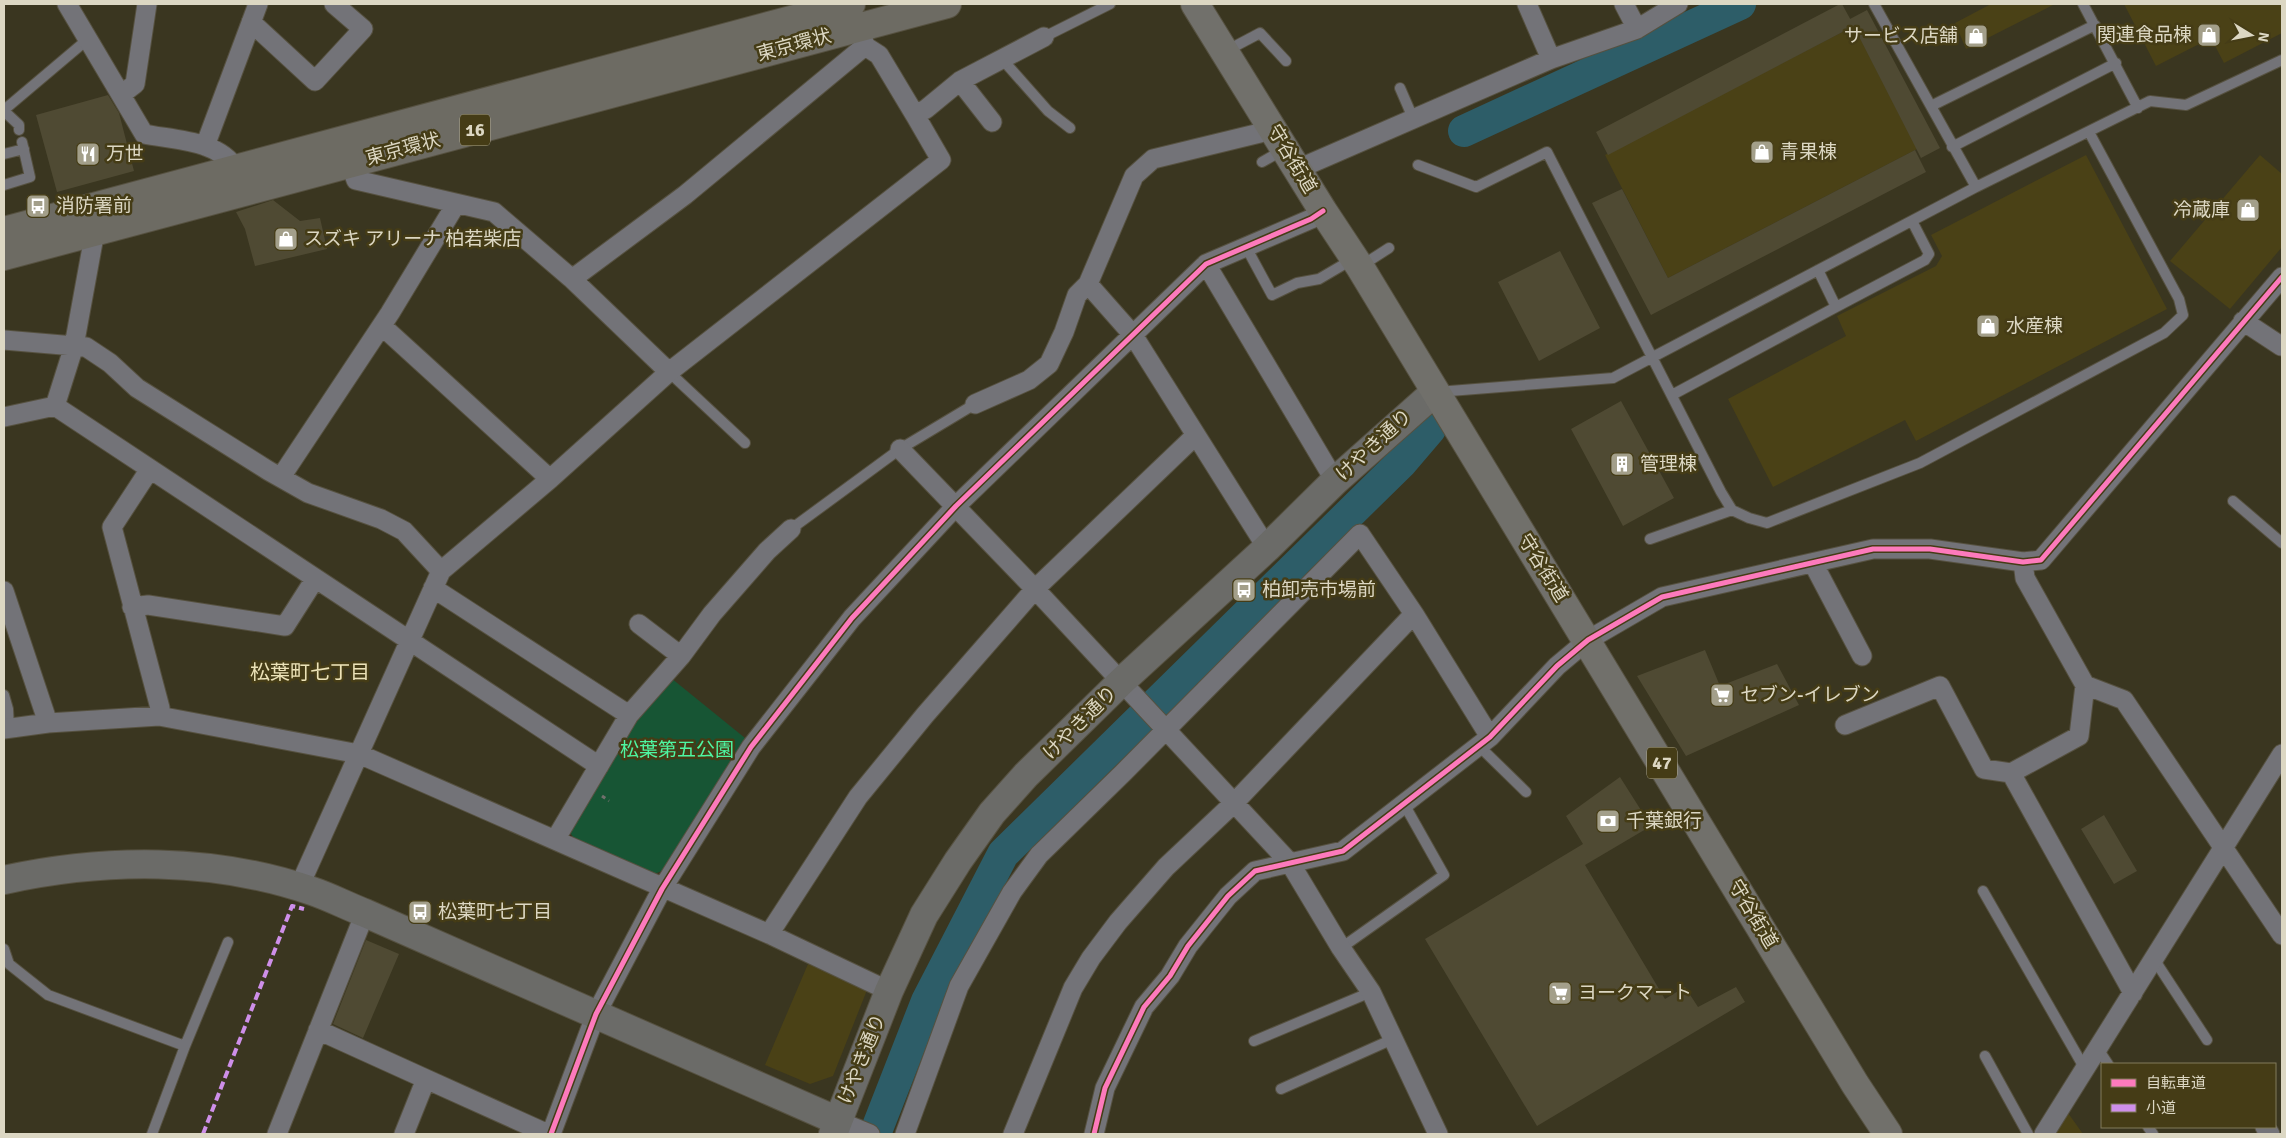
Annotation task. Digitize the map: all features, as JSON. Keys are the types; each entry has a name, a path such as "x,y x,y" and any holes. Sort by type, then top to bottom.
{"highway":[{"name":"東京環状","path":"4,231 236,169 847,18 947,4"},
{"name":"東京環状","path":"4,256 350,163 847,18"}],"main road":[{"name":"守谷街道","path":"1195,4 1323,211 1357,262 1588,640 1845,1067 1888,1134"}],"street":[{"path":"67,4 144,134 205,146 230,158 236,169"},
{"path":"122,94 136,84 146,4"},
{"path":"205,146 258,4"},
{"path":"251,22 314,81 363,29 334,4"},
{"path":"1527,4 1551,59"},
{"path":"1624,4 1637,29"},
{"path":"1292,159 1413,118 1551,59 1637,29 1678,4"},
{"path":"299,887 441,571 550,479 669,372 941,160 879,55 847,18 684,195 572,279"},
{"path":"916,116 960,81 1044,37"},
{"path":"960,81 992,122"},
{"path":"975,404 1029,380 1049,364 1064,332 1077,295 1088,284 1126,183 1153,159 1260,132 1272,126"},
{"path":"350,163 356,180 494,212 572,279 669,372"},
{"path":"281,477 382,326 456,204"},
{"path":"318,1030 550,1134 596,1014 662,889 751,747 852,618 956,506 1206,264 1311,219 1323,211"},
{"path":"55,406 74,346 95,231"},
{"path":"1206,264 1336,481"},
{"path":"1094,1134 1105,1088 1144,1007 1170,976 1188,946 1228,896 1255,871 1343,851 1485,742 1557,666 1588,640 1662,597 1873,549 1920,549 2023,562 2041,560 2282,277"},
{"path":"1088,284 1133,335 1267,548"},
{"path":"2243,321 2281,346"},
{"path":"382,326 550,479"},
{"path":"4,340 86,347 110,363 137,388 281,477 308,492 381,519 404,531 441,571"},
{"name":"けやき通り","path":"848,1129 889,991 924,915 958,860 992,813 1026,775 1122,681 1267,548 1336,481 1435,392"},
{"path":"4,417 55,406 599,766"},
{"path":"769,934 858,796 925,714 1035,589 1196,436"},
{"path":"900,449 1122,681 1290,863 1341,948 1371,992 1438,1134"},
{"path":"150,469 112,527 160,708 159,716"},
{"path":"555,840 629,715 681,656 712,614 767,551 792,529"},
{"path":"905,1134 959,986 1012,892 1039,855 1360,534 1414,614 1485,742"},
{"path":"1845,724 1940,686 1984,769 2011,773 2079,736 2085,685 2025,578 2023,562"},
{"path":"1813,563 1862,656"},
{"path":"132,608 148,605 285,626 315,579"},
{"path":"433,588 629,715"},
{"path":"4,591 48,723"},
{"path":"1013,1134 1073,988 1091,958 1118,922 1166,867 1235,802 1414,614"},
{"path":"639,624 681,656"},
{"path":"2085,685 2124,700 2282,935"},
{"path":"6,728 48,723 159,716 359,754 662,889 769,934 889,991"},
{"path":"2044,1134 2085,1069 2103,1056 2133,993 2282,754"},
{"path":"2011,773 2133,993"},
{"path":"4,880 54,869 138,864 186,866 254,875 299,887 364,913 596,1014 848,1129"},
{"path":"277,1134 364,913"},
{"path":"404,1134 426,1079"}],"lane":[{"path":"1044,37 1110,4"},
{"path":"1874,4 1976,187"},
{"path":"2084,4 2138,108"},
{"path":"1931,106 2095,25"},
{"path":"1225,52 1260,33 1286,62"},
{"path":"20,130 18,125 4,110 88,39"},
{"path":"1002,59 1048,111 1070,128"},
{"path":"1435,392 1613,378 1976,187 2150,101 2186,105 2282,60"},
{"path":"1952,147 2116,63"},
{"path":"1400,88 1413,118"},
{"path":"1423,167 1476,186 1546,152 1732,510 1749,518 1767,523 1920,463 2164,333 2183,315 2179,300 2089,132"},
{"path":"4,154 23,145 30,177 4,185"},
{"path":"1262,162 1274,157 1292,159"},
{"path":"1672,395 1925,260 1929,254 1912,221"},
{"path":"1246,247 1272,295 1297,283 1319,279 1389,248"},
{"path":"1818,270 1836,307"},
{"path":"669,372 745,444"},
{"path":"792,529 900,449 975,404"},
{"path":"2233,501 2282,543"},
{"path":"1650,539 1732,510"},
{"path":"4,695 8,709 6,728"},
{"path":"1485,742 1526,792"},
{"path":"1341,948 1444,875 1404,804"},
{"path":"1983,890 2085,1069"},
{"path":"152,1134 185,1046 228,942"},
{"path":"4,949 7,966 48,995 185,1046"},
{"path":"2154,959 2207,1040"},
{"path":"1254,1041 1371,992"},
{"path":"1281,1090 1393,1039"},
{"path":"1985,1056 2028,1134"}],"shaded area":[{"name":"サービス店舗","path":"1991,4 2055,4 1966,49 1955,23"},
{"name":"関連食品棟","path":"2124,4 2282,4 2282,33 2224,63 2211,38 2156,66"},
{"name":"青果棟","path":"1854,26 1917,149 1668,278 1605,155"},
{"name":"水産棟","path":"2086,155 2167,309 1916,441 1905,420 1773,487 1728,399 1846,336 1837,316 1936,266 1942,256 1931,235"},
{"name":"冷蔵庫","path":"2260,155 2282,174 2282,247 2230,309 2170,261"},
{"path":"808,964 867,990 833,1076 810,1084 765,1065"},
{"path":"2068,1113 2083,1134 2055,1134"}],"green space":[{"name":"松葉第五公園","path":"671,678 745,738 662,871 654,874 573,837 568,829 638,713"}],"building":[{"path":"1842,4 1854,26 1608,155 1596,132"},
{"path":"1867,10 1940,148 1921,158 1850,19"},
{"name":"万世","path":"108,95 119,113 134,171 57,192 36,115"},
{"path":"1915,150 1926,172 1651,315 1592,203 1622,189 1668,278"},
{"name":"スズキ アリーナ 柏若柴店","path":"273,200 300,221 320,218 327,249 255,266 245,229 236,212"},
{"path":"1560,251 1600,328 1539,361 1498,282"},
{"name":"管理棟","path":"1621,401 1674,498 1623,526 1571,429"},
{"name":"セブン-イレブン","path":"1705,650 1720,686 1777,664 1799,705 1686,756 1637,676"},
{"name":"ヨークマート","path":"1620,777 1651,826 1585,865 1665,999 1685,987 1698,1007 1736,987 1745,1002 1537,1126 1425,939 1583,844 1566,816"},
{"path":"2104,815 2137,871 2114,884 2081,829"},
{"path":"366,940 399,954 363,1038 333,1024"}],"waterway":[{"path":"1464,131 1740,4"},
{"path":"875,1134 927,1001 1003,854 1401,463 1430,429"}],"marked path":[{"path":"203,1134 292,906 304,909"}],"cycle path":[{"path":"551,1134 596,1014 662,889 751,747 852,618 956,506 1206,264 1311,219 1323,211"},
{"path":"1094,1134 1105,1088 1144,1007 1170,976 1188,946 1228,896 1255,871 1343,851 1490,737 1557,666 1588,640 1662,597 1873,549 1930,549 2023,562 2041,560 2282,277"}],"place":[{"name":"関連食品棟","path":"2209,35"},
{"name":"サービス店舗","path":"1976,36"},
{"name":"青果棟","path":"1762,152"},
{"name":"万世","path":"88,154"},
{"name":"消防署前","path":"38,206"},
{"name":"冷蔵庫","path":"2248,210"},
{"name":"スズキ アリーナ 柏若柴店","path":"286,239"},
{"name":"水産棟","path":"1988,326"},
{"name":"管理棟","path":"1622,464"},
{"name":"柏卸売市場前","path":"1244,590"},
{"name":"セブン-イレブン","path":"1722,695"},
{"name":"千葉銀行","path":"1608,821"},
{"name":"松葉町七丁目","path":"420,912"},
{"name":"ヨークマート","path":"1560,993"}],"district":[{"name":"松葉町七丁目","path":"310,672"}]}
